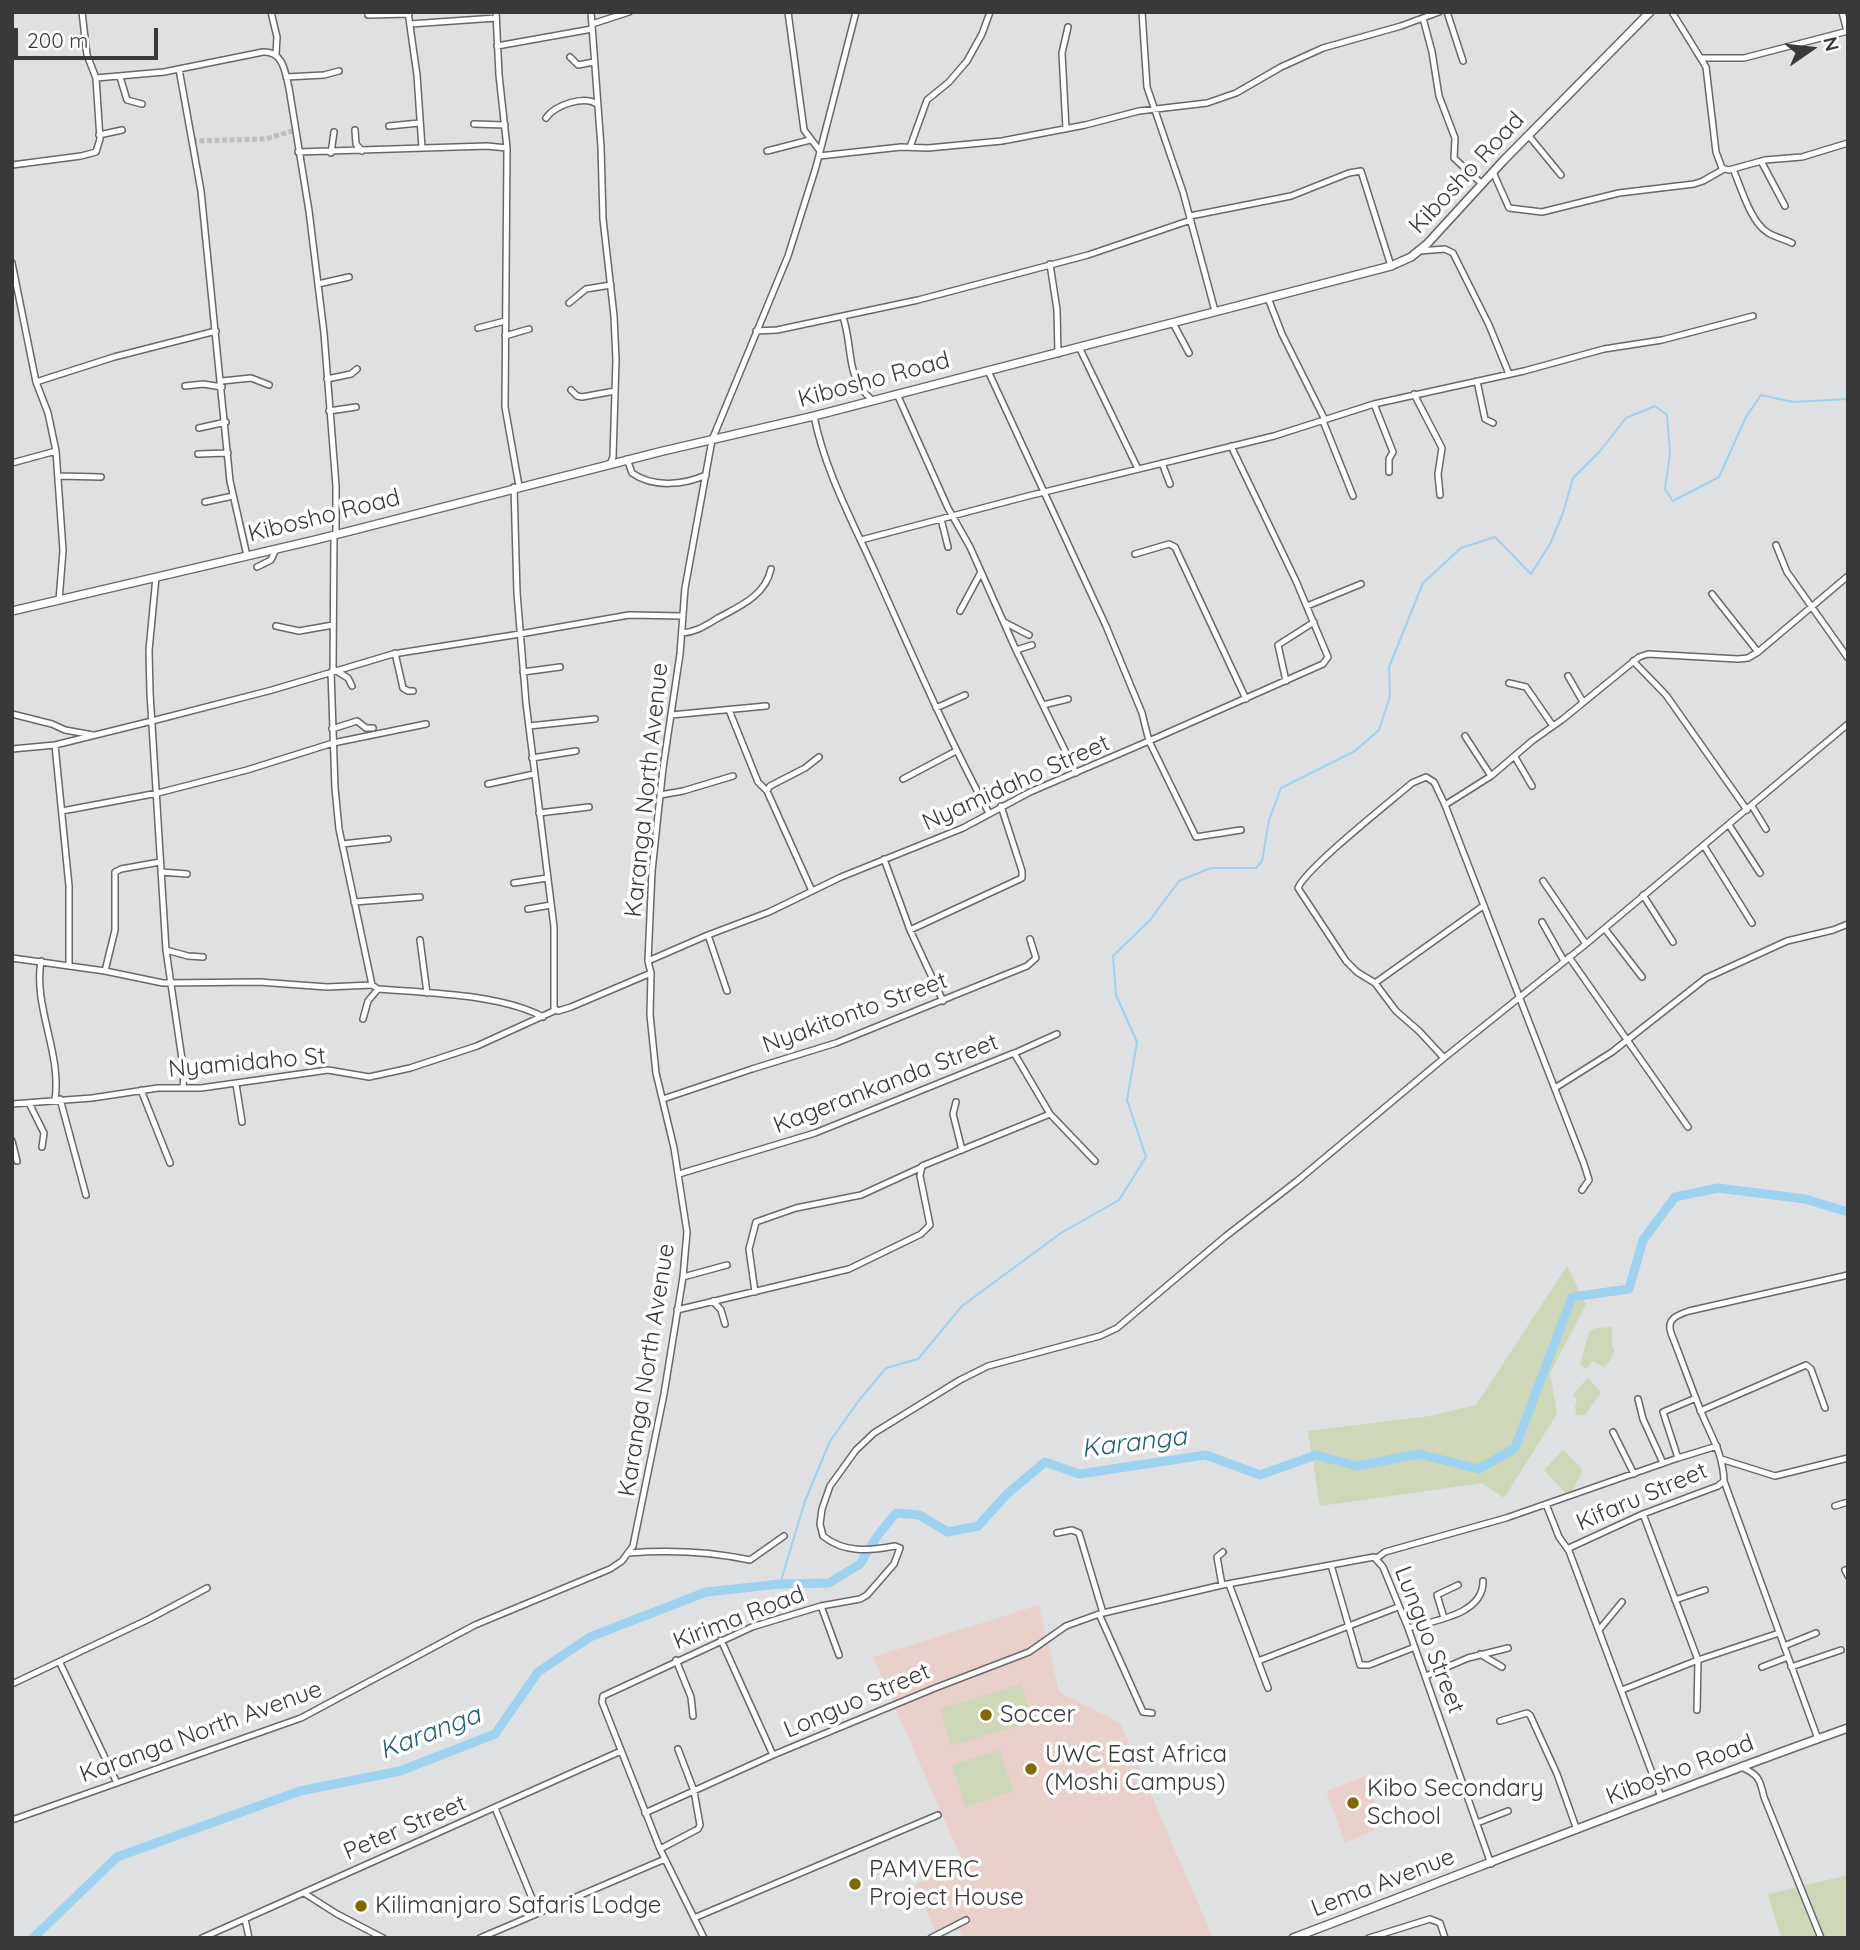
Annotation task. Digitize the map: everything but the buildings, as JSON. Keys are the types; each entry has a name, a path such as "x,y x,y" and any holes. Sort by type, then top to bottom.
{"street":[{"path":"12,165 93,154 98,150 96,78 87,55 82,12"},
{"path":"271,12 277,37 276,54 286,77 318,284 336,486 332,729 337,808 372,985"},
{"path":"591,12 603,219 615,331 613,457 610,464"},
{"path":"498,46 592,26 629,12"},
{"path":"788,12 804,130 819,153 929,148 1002,141 1153,108 1191,106 1236,93 1281,67 1323,48 1439,12"},
{"name":"Karanga North Avenue","path":"12,1820 301,1718 475,1625 610,1569 629,1553 636,1539 683,1277 687,1232 679,1174 653,1049 650,1016 651,972 648,961 652,871 660,795 692,548 712,440 788,256 819,153 856,12"},
{"path":"910,147 927,100 949,82 967,61 982,34 990,12"},
{"path":"1142,12 1146,79 1153,108 1190,218 1215,311"},
{"path":"1411,12 1413,22"},
{"path":"1447,12 1463,61"},
{"name":"Kibosho Road","path":"12,611 335,535 627,459 814,416 1391,265 1419,251 1650,12"},
{"path":"1672,12 1702,58 1707,73 1716,152 1719,165 1724,169"},
{"path":"1702,58 1744,58 1847,31 1842,12"},
{"path":"368,15 408,13 417,75 422,148"},
{"path":"410,23 496,15 508,148 506,419 517,487 520,635 532,758 555,940 553,1001 556,1010"},
{"path":"1423,18 1433,52 1439,96 1455,138 1454,158 1482,184"},
{"path":"1066,129 1062,62 1068,27"},
{"path":"96,78 179,69 257,52 268,51 276,54"},
{"path":"570,57 578,65 594,62"},
{"path":"179,69 201,191 233,496 247,556"},
{"path":"286,77 324,75 339,71"},
{"path":"120,77 127,100 142,104"},
{"path":"546,118 554,108 588,100 597,104"},
{"path":"389,126 419,123"},
{"path":"474,124 505,125"},
{"path":"99,135 122,130"},
{"path":"355,130 356,144 362,151"},
{"path":"331,153 334,132"},
{"path":"1529,136 1561,175"},
{"path":"767,151 810,141"},
{"path":"1493,172 1509,208 1542,212 1619,193 1694,184 1724,169 1761,161 1802,157 1848,143"},
{"path":"298,152 495,146 508,148"},
{"path":"1761,161 1785,206"},
{"path":"1733,169 1752,214 1761,228 1768,234 1792,243"},
{"path":"756,331 765,332 918,300 1088,255 1190,218 1292,196 1349,173 1362,171 1391,265"},
{"path":"1419,251 1444,249 1453,253 1489,325 1509,374"},
{"path":"12,263 36,382 56,451 63,550 59,601"},
{"path":"1050,264 1057,310 1058,354"},
{"path":"318,284 349,277"},
{"path":"569,303 586,289 611,285"},
{"path":"1268,298 1282,334 1324,420 1353,496"},
{"path":"861,540 1138,468 1274,436 1374,404 1477,382 1604,349 1661,340 1753,316"},
{"path":"843,317 856,383 873,401"},
{"path":"478,328 505,321"},
{"path":"1173,323 1189,353"},
{"path":"505,336 529,329"},
{"path":"36,382 114,357 216,331"},
{"path":"1079,347 1138,468"},
{"path":"327,379 351,374 357,369"},
{"path":"988,371 1106,626 1142,713 1149,741 1196,837 1241,830"},
{"path":"185,386 222,384 251,378 269,385"},
{"path":"1477,382 1485,419 1493,423"},
{"path":"571,390 582,397 615,391"},
{"path":"897,394 1076,773"},
{"path":"1414,394 1442,448 1438,474 1440,495"},
{"path":"1374,404 1393,452 1390,472"},
{"path":"329,411 356,407"},
{"path":"814,416 824,455 861,540 956,751 989,813"},
{"path":"199,428 226,422"},
{"path":"1231,446 1314,622 1278,645 1286,681"},
{"path":"12,463 56,451"},
{"path":"198,454 228,453"},
{"path":"627,459 632,473 648,480 684,483 706,475"},
{"path":"1162,463 1170,484"},
{"path":"58,476 101,477"},
{"path":"205,502 233,496"},
{"path":"941,519 948,547"},
{"path":"1135,554 1173,544 1247,699"},
{"path":"1776,545 1783,565 1848,658"},
{"path":"257,567 271,560 276,549"},
{"path":"682,633 699,629 744,604 763,587 771,569"},
{"path":"960,611 981,572"},
{"path":"1445,805 1491,776 1633,661 1648,654 1743,659 1758,652 1848,576"},
{"path":"156,578 149,650 152,721 166,950 184,1073 183,1088"},
{"path":"1307,606 1361,584"},
{"path":"1712,594 1758,652"},
{"path":"12,749 55,745 152,721 395,653 520,635 629,615 683,616"},
{"path":"1004,622 1029,635"},
{"name":"Nyamidaho Street","path":"648,961 752,919 884,859 964,828 1001,806 1323,664 1328,659 1314,622"},
{"path":"276,626 299,631 333,625"},
{"path":"1016,650 1032,645"},
{"path":"395,653 403,688 414,691"},
{"path":"1633,661 1666,695 1766,829"},
{"path":"523,672 560,667"},
{"path":"333,671 345,676 352,686"},
{"path":"1568,676 1583,702"},
{"path":"1509,682 1526,687 1553,726"},
{"path":"936,708 965,695"},
{"path":"1043,705 1068,699"},
{"path":"671,715 766,706"},
{"path":"729,710 758,782 767,791 812,891"},
{"path":"12,714 65,730 93,735"},
{"path":"529,726 595,719"},
{"path":"332,729 357,721 361,721 366,728 373,728"},
{"path":"62,811 158,793 247,770 333,743 426,724"},
{"path":"1582,1190 1588,1184 1589,1177 1518,997 1445,805 1432,779 1426,777 1416,780 1320,863 1298,886 1346,961 1357,972 1375,983 1392,1006 1444,1058 1518,997 1605,929 1848,724"},
{"path":"1465,736 1491,776"},
{"path":"55,745 69,886 69,966"},
{"path":"532,758 576,751"},
{"path":"903,779 956,751"},
{"path":"767,791 770,786 805,768 819,757"},
{"path":"1515,757 1532,786"},
{"path":"488,784 534,774"},
{"path":"660,795 733,776"},
{"path":"910,930 1022,878 1001,806"},
{"path":"539,813 589,807"},
{"path":"1729,825 1760,873"},
{"path":"342,844 388,839"},
{"path":"1704,846 1752,923"},
{"path":"884,859 910,930 943,1001"},
{"path":"105,971 115,930 115,872 160,862"},
{"path":"160,872 187,874"},
{"path":"514,883 547,878"},
{"path":"1543,881 1586,944"},
{"path":"1643,895 1673,942"},
{"path":"355,902 420,897"},
{"path":"527,909 551,905"},
{"path":"1375,983 1483,906"},
{"path":"1542,922 1688,1127"},
{"path":"1555,1088 1628,1040 1690,989 1713,974 1787,942 1848,924"},
{"path":"1605,929 1642,977"},
{"path":"708,935 727,991"},
{"name":"Nyakitonto Street","path":"663,1099 836,1043 1032,963 1037,956 1030,939"},
{"path":"420,940 427,993"},
{"path":"166,950 203,957"},
{"path":"12,958 105,971 147,981 211,984 258,982 327,987 372,985 378,989 498,1002 543,1017"},
{"path":"41,961 39,979 58,1100 86,1195"},
{"name":"Nyamidaho St","path":"12,1104 110,1096 141,1090 236,1084 328,1070 365,1077 410,1068 477,1046 556,1010 580,1003 651,972"},
{"path":"363,1019 368,1001 378,989"},
{"path":"1016,1053 1057,1034"},
{"name":"Kagerankanda Street","path":"679,1174 815,1133 1016,1053 1050,1114 1095,1161"},
{"name":"Kirima Road","path":"621,1751 602,1702 603,1696 676,1660 789,1614 852,1602 867,1595 894,1564 900,1548 895,1546 860,1550 830,1541 823,1536 820,1524 830,1486 856,1450 874,1433 960,1380 988,1366 1100,1336 1117,1328 1444,1058"},
{"path":"236,1084 242,1122"},
{"path":"141,1090 170,1163"},
{"path":"956,1102 953,1114 962,1150"},
{"path":"29,1103 44,1133 43,1147"},
{"path":"755,1292 749,1249 756,1222 796,1208 861,1195 1050,1114"},
{"path":"12,1141 17,1161"},
{"path":"677,1310 849,1269 926,1231 930,1219 920,1168"},
{"path":"683,1277 727,1265"},
{"name":"Kifaru Street","path":"1661,1797 1569,1551 1576,1544 1643,1514 1718,1486 1724,1481 1721,1458 1671,1333 1671,1320 1689,1311 1848,1275"},
{"path":"713,1301 721,1310 725,1324"},
{"path":"1700,1411 1806,1365 1811,1369 1825,1408"},
{"path":"1678,1458 1663,1412 1696,1398"},
{"path":"1638,1399 1643,1419 1663,1464"},
{"path":"1613,1432 1634,1474"},
{"path":"1377,1558 1385,1552 1506,1518 1717,1447"},
{"path":"1721,1458 1775,1476 1848,1458"},
{"path":"1724,1481 1818,1738"},
{"path":"1835,1506 1848,1502"},
{"path":"1546,1504 1559,1538 1569,1551"},
{"path":"1643,1514 1698,1660 1697,1710"},
{"path":"1057,1533 1072,1530 1079,1533 1101,1614 1143,1712 1152,1713"},
{"path":"629,1553 658,1551 750,1560 784,1536"},
{"path":"1223,1552 1217,1557 1226,1585 1268,1688"},
{"name":"Lunguo Street","path":"1082,1620 1226,1585 1331,1564 1377,1558 1426,1676 1491,1864"},
{"path":"1331,1564 1360,1665 1369,1665 1415,1647"},
{"path":"1408,1628 1444,1618 1468,1607 1483,1590 1483,1581"},
{"path":"1444,1618 1437,1595 1458,1585"},
{"path":"12,1685 207,1588"},
{"path":"1675,1600 1704,1590"},
{"path":"1599,1630 1622,1602"},
{"path":"821,1606 839,1656"},
{"path":"1258,1661 1398,1607"},
{"name":"Longuo Street","path":"645,1813 773,1755 1029,1652 1059,1630 1082,1620"},
{"path":"1622,1689 1779,1633"},
{"path":"1784,1646 1816,1633"},
{"path":"722,1640 773,1755"},
{"path":"1426,1676 1480,1654 1508,1648"},
{"path":"1791,1667 1841,1650"},
{"path":"1480,1654 1502,1667"},
{"path":"1762,1667 1788,1657"},
{"path":"676,1660 691,1697 693,1716"},
{"path":"60,1663 117,1783"},
{"path":"1500,1721 1527,1713 1531,1715 1557,1774 1577,1830"},
{"name":"Kibosho Road","path":"1525,1849 1848,1728"},
{"path":"660,1849 699,1827 701,1817 678,1749"},
{"path":"621,1751 660,1849 704,1938"},
{"name":"Peter Street","path":"202,1938 621,1751"},
{"path":"1741,1767 1753,1772 1760,1780 1764,1797 1821,1938"},
{"path":"495,1808 538,1913"},
{"path":"1477,1823 1508,1811"},
{"path":"694,1918 938,1815"},
{"name":"Lema Avenue","path":"1293,1938 1525,1849"},
{"path":"480,1938 665,1859"},
{"path":"304,1892 337,1914 383,1938"},
{"path":"245,1919 249,1938"},
{"path":"1372,1937 1430,1919 1440,1923 1446,1938"},
{"path":"931,1938 966,1920"}],"shaded area":[{"name":"UWC East Africa (Moshi Campus)","path":"1039,1605 1059,1692 1120,1723 1213,1938 964,1938 959,1929 937,1935 915,1885 963,1862 873,1657"},
{"name":"Kibo Secondary School","path":"1367,1776 1379,1815 1375,1830 1345,1843 1326,1791"}],"green space":[{"path":"1567,1266 1586,1305 1550,1373 1557,1414 1504,1498 1482,1483 1320,1506 1308,1431 1430,1416 1476,1405"},
{"path":"1612,1327 1612,1346 1615,1350 1610,1361 1604,1367 1592,1361 1587,1369 1580,1365 1589,1332 1596,1328"},
{"path":"1588,1377 1601,1393 1585,1415 1576,1415 1577,1399 1573,1395"},
{"path":"1563,1450 1583,1470 1569,1497 1544,1470"},
{"name":"Soccer","path":"1021,1684 1033,1721 951,1746 940,1709"},
{"path":"1000,1750 1013,1791 966,1807 952,1765"},
{"path":"1848,1875 1848,1938 1781,1938 1768,1894"}],"waterway":[{"path":"780,1584 805,1501 830,1441 886,1368 918,1359 962,1306 1061,1233 1119,1200 1146,1157 1127,1100 1137,1042 1116,995 1113,956 1150,920 1179,881 1211,868 1256,868 1262,861 1269,820 1281,788 1355,751 1379,730 1390,696 1389,667 1423,583 1461,548 1495,537 1531,574 1550,544 1573,478 1600,451 1626,418 1655,406 1667,415 1670,453 1665,489 1673,501 1719,477 1746,417 1761,395 1793,402 1848,399"},
{"name":"Karanga","path":"33,1938 117,1857 300,1791 400,1771 495,1734 538,1672 590,1637 706,1592 780,1584 829,1583 860,1564 896,1513 919,1515 948,1532 978,1526 1007,1494 1045,1462 1079,1474 1206,1455 1260,1475 1316,1455 1356,1466 1419,1454 1479,1469 1515,1448 1572,1297 1629,1289 1643,1240 1675,1197 1718,1188 1805,1199 1848,1212"}],"tunnel":[{"path":"192,141 266,139 295,130"}],"place":[{"name":"Soccer","path":"986,1715"},
{"name":"UWC East Africa (Moshi Campus)","path":"1031,1769"},
{"name":"Kibo Secondary School","path":"1353,1803"},
{"name":"PAMVERC Project House","path":"855,1884"},
{"name":"Kilimanjaro Safaris Lodge","path":"361,1906"}]}
